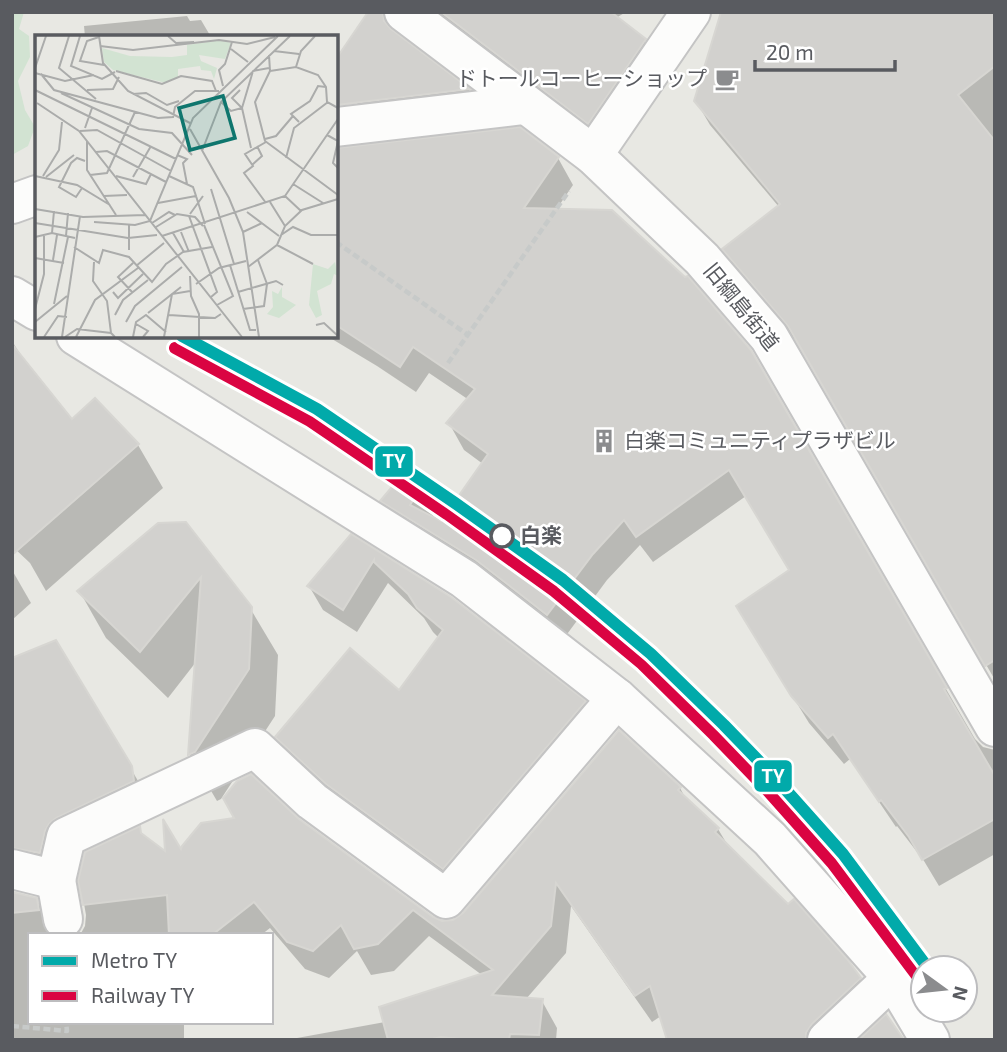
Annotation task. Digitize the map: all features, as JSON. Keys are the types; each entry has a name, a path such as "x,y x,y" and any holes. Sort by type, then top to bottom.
{"street":[{"name":"旧綱島街道","path":"404,12 593,155 702,258 769,337 995,727"},
{"path":"593,155 691,12"},
{"path":"338,127 524,105"},
{"path":"12,204 35,195"},
{"path":"12,296 35,311"},
{"path":"79,338 464,579 617,698 770,839 894,978 930,1040"},
{"path":"63,919 56,880 66,836 255,748 312,801 446,899 617,698"},
{"path":"12,869 56,880"},
{"path":"827,1040 894,978"}],"path":[{"path":"448,363 593,155"},
{"path":"338,243 468,335"},
{"path":"12,1026 66,1031 66,1024"}],"green space":[{"path":"12,12 24,12 19,29 29,36 30,57 18,81 25,110 35,127 28,146 12,155"}],"building":[{"path":"368,12 383,12 384,21 391,29 470,89 338,105 338,56"},
{"path":"441,12 611,12 646,39 588,124"},
{"path":"721,12 995,12 995,66 958,95 995,141 995,660 985,666 788,326 722,249 780,204 694,101"},
{"path":"520,127 559,157 524,208 612,210 685,277 688,276 751,350 947,688 944,689 995,776 995,819 922,860 909,837 881,800 879,802 833,734 828,738 791,696 736,606 789,570 729,470 636,537 624,520 593,554 547,615 476,560 380,501 402,475 420,489 410,505 441,521 488,454 446,423 475,389 413,347 400,367 338,326 338,148"},
{"path":"12,344 72,419 95,398 139,444 12,555"},
{"path":"186,522 252,607 249,669 195,752 188,755 201,577 140,652 77,591 158,523"},
{"path":"351,534 451,597 586,701 443,869 326,784 275,737 350,648 399,690 443,630 417,608 408,594 374,560 343,610 307,586"},
{"path":"56,640 132,766 134,781 56,818 45,831 40,853 12,848 12,658"},
{"path":"619,730 681,787 678,790 719,828 715,832 788,904 794,899 861,978 812,1024 806,1033 806,1040 667,1040 650,986 635,996 556,883 551,926 492,995 543,999 539,1035 510,1034 509,1040 441,1037 428,1040 388,1040 379,1007 493,970 413,910 378,944 354,949 341,925 313,951 287,942 254,902 215,933 169,933 167,895 83,905 78,881 85,852 140,826 141,833 165,851 163,819 181,849 201,823 234,818 223,798 237,781 251,774 299,819 433,917 442,921 453,920 463,913"},
{"path":"12,892 37,898 39,910 12,913"},
{"path":"886,1014 904,1040 859,1040"}],"metro line":[{"name":"TY","path":"186,338 317,409 563,580 651,654 777,780 843,854 918,954"}],"rail line":[{"name":"TY","path":"175,348 310,421 554,591 642,664 767,790 832,863 909,965"}],"place":[{"name":"ドトールコーヒーショップ","path":"727,79"},
{"name":"白楽コミュニティプラザビル","path":"604,441"},
{"name":"白楽","path":"502,536"}]}
